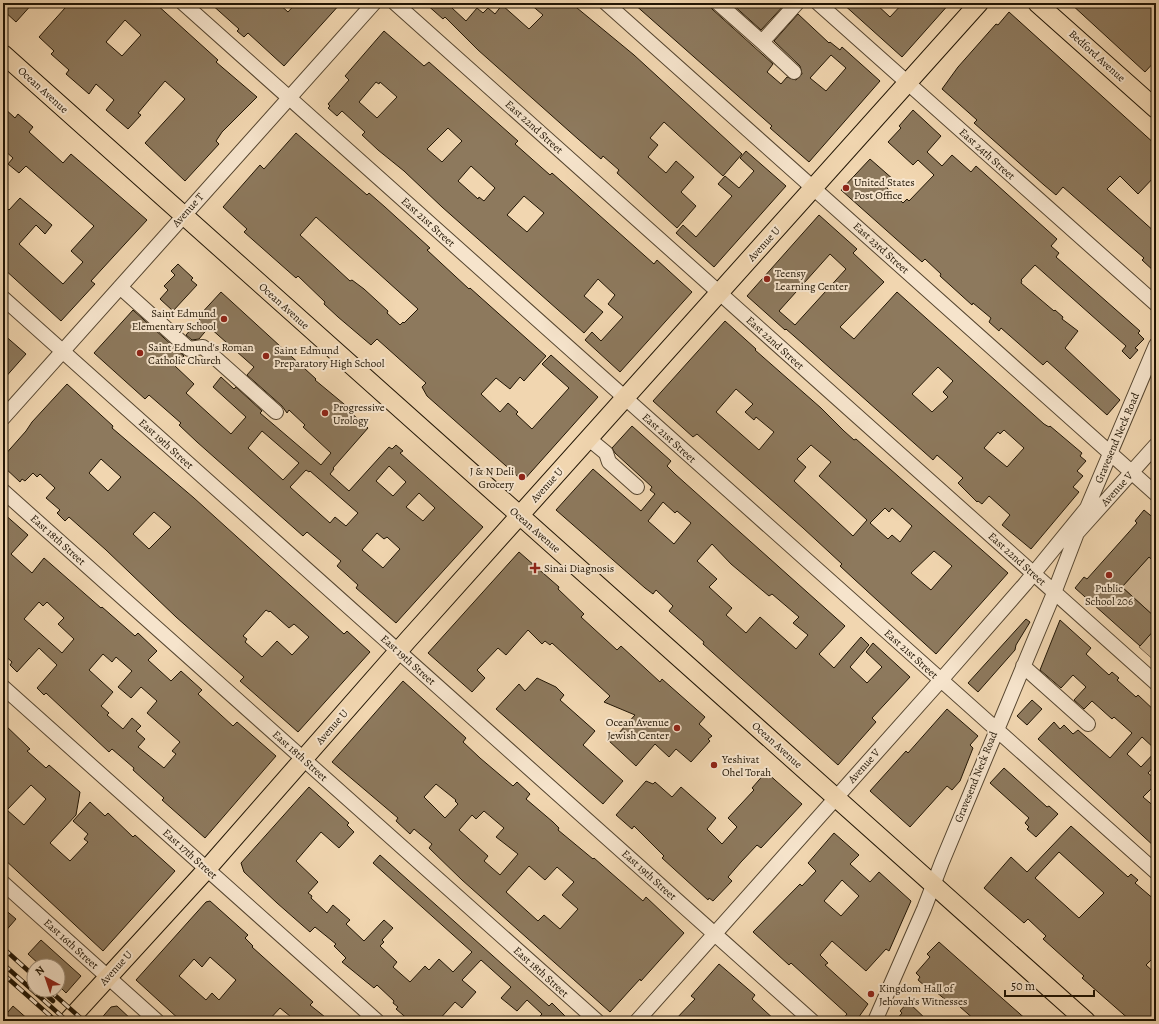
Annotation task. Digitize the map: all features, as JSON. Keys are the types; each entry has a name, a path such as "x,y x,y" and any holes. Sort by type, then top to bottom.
{"main road":[{"name":"Avenue U","path":"68,1021 207,869 398,651 626,399 979,3"},
{"name":"Bedford Avenue","path":"1037,3 1156,109"},
{"name":"Ocean Avenue","path":"3,54 1086,1021"}],"street":[{"name":"East 21st Street","path":"183,3 1156,872"},
{"name":"Avenue T","path":"3,418 374,3"},
{"name":"East 22nd Street","path":"395,3 1156,683"},
{"name":"East 23rd Street","path":"606,3 1156,494"},
{"path":"718,3 794,72"},
{"path":"762,42 797,3"},
{"name":"East 24th Street","path":"818,3 1156,304"},
{"path":"120,287 188,349 203,347 276,412"},
{"name":"East 19th Street","path":"3,298 812,1021"},
{"name":"Gravesend Neck Road","path":"1087,508 1156,345"},
{"path":"589,439 606,453 609,462 637,487"},
{"name":"Avenue V","path":"1077,533 1156,445"},
{"name":"East 18th Street","path":"3,491 597,1021"},
{"name":"Avenue V","path":"637,1021 941,680 1087,508"},
{"name":"Gravesend Neck Road","path":"875,1021 934,884 996,729 1054,593 1077,533"},
{"path":"1023,666 1088,724"},
{"name":"East 17th Street","path":"3,687 377,1021"},
{"name":"East 16th Street","path":"3,884 157,1021"}],"shaded area":[{"path":"1149,557 1156,563 1156,618 1122,587"},
{"path":"1156,628 1156,662 1139,647"}],"building":[{"path":"3,3 33,3 16,22 3,10"},
{"path":"60,3 76,3 82,8 87,3 155,3 218,60 216,62 257,97 222,132 216,141 219,144 185,181 145,143 185,99 165,81 138,113 141,115 128,129 106,110 114,100 96,84 89,94 66,74 69,70 51,54 54,51 39,37 65,8","holes":["125,20 141,35 122,56 106,42"]},
{"path":"210,3 260,3 264,6 267,3 278,3 288,12 296,3 341,3 284,66 248,33 244,37 237,31 239,29"},
{"path":"425,3 457,3 452,8 466,21 477,8 483,13 488,8 495,14 502,5 529,29 543,15 529,3 571,3 634,55 742,154 723,176 664,122 650,138 658,145 648,157 666,173 676,161 694,177 681,192 696,206 677,228 617,173 619,170 603,156 601,159 478,50 445,17 443,19"},
{"path":"633,3 710,3 712,9 773,64 767,72 781,84 787,77 796,80 802,74 800,66 774,41 798,14 829,43 830,42 840,50 842,47 880,81 809,162 770,128 772,126","holes":["831,55 846,68 826,91 810,78"]},
{"path":"731,3 786,3 761,30"},
{"path":"842,3 875,3 890,17 903,3 950,3 902,57"},
{"path":"1070,3 1150,3 1156,8 1156,60 1145,72"},
{"path":"1009,12 1156,145 1156,175 1138,194 1120,176 1107,189 1156,233 1156,273 1142,260 1144,258 1063,187 1056,195 1044,185 974,123 977,120 942,89 958,67 996,24 998,25"},
{"path":"384,31 424,66 429,62 518,141 515,144 550,175 552,173 654,264 657,260 692,292 620,372 585,340 592,332 601,341 623,317 608,304 615,295 598,279 584,296 603,312 584,333 442,207 404,171 378,150 362,135 365,132 342,111 337,116 328,108 330,106 328,104 349,80 345,76","holes":["376,82 379,84 380,82 397,97 377,118 359,102","448,128 462,141 442,162 427,149","471,166 495,188 484,201 479,197 478,199 458,181","524,196 544,213 527,232 507,215"]},
{"path":"3,107 15,118 18,114 33,127 29,132 63,163 71,154 147,220 91,281 95,284 61,321 3,268 3,205 9,210 20,198 52,225 45,234 36,225 19,244 63,284 83,262 71,251 94,226 26,166 19,173 8,164 13,158 3,149"},
{"path":"913,110 941,136 927,152 942,166 952,155 971,172 976,166 1057,239 1051,246 1059,253 1056,257 1140,331 1138,333 1144,339 1135,348 1138,350 1130,359 1122,351 1126,346 1035,265 1021,280 1021,283 1054,311 1055,310 1063,317 1062,319 1078,331 1065,348 1120,400 1107,415 1047,361 1043,365 1001,328 999,331 989,322 991,318 973,303 972,305 940,276 941,274 925,259 922,262 841,190 870,159 894,180 887,188 903,203 907,199 909,201 934,175 918,160 913,165 888,142 901,128 899,126"},
{"path":"296,133 367,195 369,193 385,207 430,248 427,250 469,289 470,288 546,356 524,381 520,377 510,389 496,378 481,394 500,412 508,403 518,412 516,414 532,429 569,388 542,364 551,355 598,397 523,481 427,396 422,387 426,383 377,339 371,345 338,317 298,276 296,278 244,232 247,229 223,207 260,165 264,169","holes":["316,217 418,309 400,325 387,313 388,311 364,289 352,280 350,281 300,235"]},
{"path":"746,151 786,186 714,267 676,233 683,225 696,237 732,196 718,184 725,176 739,188 754,171 740,158"},
{"path":"819,215 857,249 853,253 884,282 840,327 854,339 897,292 1044,424 1049,427 1050,426 1082,453 1080,456 1086,461 1077,471 1083,476 1073,487 1079,492 1031,549 1002,525 1010,515 989,496 982,504 978,501 977,502 958,483 963,478 937,455 933,460 747,296","holes":["830,254 846,269 795,325 779,311","938,367 953,381 943,392 948,397 932,412 912,394","1004,430 1024,448 1007,467 984,448 998,432 1000,434"]},
{"path":"178,264 193,278 191,280 197,285 173,311 160,299 168,290 164,286 175,275 171,271"},
{"path":"221,292 316,379 315,380 350,409 349,411 368,428 333,468 334,469 330,474 349,491 389,447 392,449 396,445 403,451 400,453 483,527 396,623 356,588 358,585 337,566 341,561 307,532 303,536 197,442 179,425 181,423 149,395 145,399 94,353 133,310 184,356 175,366 194,384 186,393 231,434 246,417 213,387 221,377 234,389 236,387 262,411 260,413 321,465 331,453 303,427 305,425 289,410 287,413 282,406 247,375 254,367 209,327 199,339 192,340 186,335 200,319 198,317","holes":["262,431 299,463 283,480 248,448","389,466 406,482 393,496 376,481","306,470 309,472 310,471 358,513 346,526 335,517 330,523 290,487","419,493 435,508 423,521 406,507","377,533 384,539 387,537 400,549 383,568 362,550"]},
{"path":"725,321 854,440 856,439 1008,573 936,654 840,566 842,564 803,528 697,434 693,437 653,401","holes":["736,389 753,404 745,412 754,420 756,417 774,432 759,450 716,412","811,445 831,462 819,476 867,520 853,536 794,481 806,467 797,459","885,508 889,512 892,508 912,526 900,542 892,535 888,539 870,523","934,551 952,566 931,590 911,573"]},
{"path":"3,334 26,354 3,380"},
{"path":"67,384 113,426 112,428 194,498 344,634 347,631 370,652 298,732 240,681 244,677 176,617 106,550 69,517 65,521 57,513 60,510 46,498 55,488 40,474 37,477 33,473 25,481 22,479 20,482 3,466 3,457 32,422","holes":["101,459 121,477 108,491 89,473","154,512 171,527 149,549 133,534","266,610 269,612 270,611 289,628 294,624 309,637 292,655 277,641 262,657 245,642 247,639 243,636"]},
{"path":"632,426 671,461 667,466 675,474 845,626 819,654 834,668 861,637 869,645 850,667 867,683 882,667 866,652 873,643 910,677 872,718 876,722 838,765 703,644 704,642 669,611 673,606 656,590 653,594 645,588 556,510 593,469 641,511 655,494 650,490 652,487 615,453 612,448","holes":["663,502 675,513 677,511 691,523 674,544 648,521","712,544 731,564 769,596 772,594 799,617 793,623 808,635 796,649 760,617 746,633 726,615 732,608 709,587 717,579 697,561"]},
{"name":"Public School 206","path":"1144,510 1156,520 1156,563 1149,557 1122,587 1156,618 1156,628 1140,646 1075,588 1084,577 1087,579 1137,523 1135,521"},
{"path":"3,513 28,535 11,554 32,573 44,558 135,636 138,633 157,651 148,660 171,681 181,671 202,690 198,694 233,726 237,722 276,756 205,838 162,800 164,798 133,770 134,768 112,749 109,752 46,693 44,695 37,688 57,665 39,648 17,672 10,665 12,662 3,654","holes":["39,602 43,606 47,602 64,618 58,624 74,639 62,653 24,619","103,654 112,662 116,657 132,671 118,687 131,698 141,687 157,701 147,713 180,742 172,751 176,754 164,768 138,747 145,739 136,731 141,726 132,718 123,729 107,715 109,713 101,706 113,692 89,670"]},
{"path":"519,552 559,587 558,589 584,614 581,617 617,650 621,646 660,682 662,679 705,717 699,724 712,736 708,739 710,741 691,762 676,749 669,757 655,744 636,766 608,740 615,732 618,734 635,715 604,702 610,696 552,643 550,645 545,641 542,644 528,630 506,655 498,648 477,670 485,678 472,692 428,653"},
{"path":"1026,619 1030,622 1016,645 1015,650 978,692 968,683"},
{"path":"1060,620 1091,648 1086,654 1109,675 1112,672 1119,678 1117,680 1136,697 1138,695 1156,712 1156,750 1142,737 1127,754 1141,767 1156,751 1156,764 1148,773 1156,780 1156,784 1143,797 1156,808 1156,848 1038,739 1054,722 1060,729 1064,725 1073,734 1078,730 1110,758 1132,733 1114,717 1112,719 1092,701 1084,709 1074,700 1086,687 1073,675 1061,688 1040,670"},
{"path":"537,678 556,687 564,695 560,700 595,731 583,745 623,781 603,804 496,709 519,684 525,691"},
{"path":"403,681 466,738 463,742 480,758 513,786 517,782 530,794 526,799 553,822 559,828 558,830 593,859 594,858 643,901 646,897 684,933 641,981 640,979 610,1012 462,880 429,848 432,844 414,829 410,834 396,821 398,818 332,762","holes":["436,784 456,800 455,801 458,804 445,818 424,797","484,811 504,828 496,837 518,854 500,875 484,861 488,856 459,830 472,815 476,819","529,866 545,880 557,867 574,882 562,895 578,909 560,929 544,915 538,921 506,892"]},
{"path":"1032,700 1042,709 1027,725 1017,716"},
{"path":"947,709 978,736 970,745 973,748 960,781 952,790 947,786 910,827 870,791 906,751 908,753"},
{"path":"3,723 30,749 27,751 46,768 49,765 80,792 76,815 50,843 70,861 88,842 84,839 88,834 73,821 90,802 105,816 108,813 133,837 135,835 175,871 103,951 3,858","holes":["31,785 46,799 24,825 7,810"]},
{"path":"1004,768 1047,807 1049,806 1058,814 1036,837 1027,829 1029,827 1025,823 1029,818 990,783"},
{"path":"766,772 802,804 761,848 757,845 741,862 728,877 732,881 713,901 709,898 708,900 662,858 664,856 634,826 632,829 616,815 646,781 653,784 655,782 672,797 681,787 716,818 707,829 722,844 737,827 728,818 754,790 752,788"},
{"path":"309,787 349,823 347,825 354,832 339,848 321,832 296,861 318,882 308,893 312,896 311,898 327,913 333,905 350,920 346,924 364,941 384,920 393,928 382,940 384,942 380,946 397,962 393,967 410,982 425,966 429,970 439,959 453,972 472,952 373,863 380,855 549,1006 552,1003 570,1021 535,1021 542,1014 527,1000 517,1011 501,998 511,987 481,960 462,980 476,992 462,1008 455,1002 438,1021 410,1021 396,1009 398,1007 393,1003 394,1001 377,985 374,988 342,962 346,958 334,946 336,944 315,927 310,932 244,872 241,863"},
{"path":"1071,826 1128,877 1131,874 1138,880 1135,883 1156,901 1156,955 1146,965 1156,974 1156,1021 1131,1021 1082,978 1084,976 1043,939 1046,936 1028,919 1024,923 984,888 1011,857 1027,872","holes":["1059,852 1104,893 1079,918 1035,878"]},
{"path":"834,833 859,855 850,864 870,882 879,872 911,901 889,951 886,949 866,971 832,941 820,955 828,963 825,965 868,1004 856,1021 841,1021 847,1014 791,963 789,965 753,932 800,884 802,886 816,871 808,863","holes":["842,880 859,896 841,916 824,901"]},
{"path":"210,901 248,935 245,938 253,946 252,947 313,1002 310,1005 330,1021 296,1021 280,1008 268,1021 181,1021 136,980 206,902","holes":["210,957 236,980 219,1000 212,993 206,1000 179,976 194,959 202,967"]},
{"path":"3,908 16,919 3,934"},
{"path":"41,940 61,958 32,958 28,954"},
{"path":"939,942 1028,1021 976,1021 951,999 948,1002 935,991 933,993 918,980 920,977 916,973 930,957 927,954"},
{"path":"66,962 81,976 66,993"},
{"path":"719,964 755,995 752,999 776,1021 674,1021 695,999 691,996"},
{"path":"908,1002 928,1021 895,1021 902,1013 900,1011"},
{"path":"13,1006 30,1021 3,1021 3,1018"},
{"path":"117,1006 133,1021 99,1021 111,1007"}],"railway":[{"path":"3,948 26,969"},
{"path":"3,964 67,1021"},
{"path":"3,974 56,1021"},
{"path":"50,998 53,1001"},
{"path":"58,998 84,1021"}],"place":[{"name":"United States Post Office","path":"846,188"},
{"name":"Teensy Learning Center","path":"767,279"},
{"name":"Saint Edmund Elementary School","path":"224,319"},
{"name":"Saint Edmund's Roman Catholic Church","path":"140,353"},
{"name":"Saint Edmund Preparatory High School","path":"266,356"},
{"name":"Progressive Urology","path":"325,413"},
{"name":"J & N Deli Grocery","path":"522,477"},
{"name":"Sinai Diagnosis","path":"535,568"},
{"name":"Public School 206","path":"1109,575"},
{"name":"Ocean Avenue Jewish Center","path":"677,728"},
{"name":"Yeshivat Ohel Torah","path":"714,765"},
{"name":"Kingdom Hall of Jehovah's Witnesses","path":"871,994"}]}
